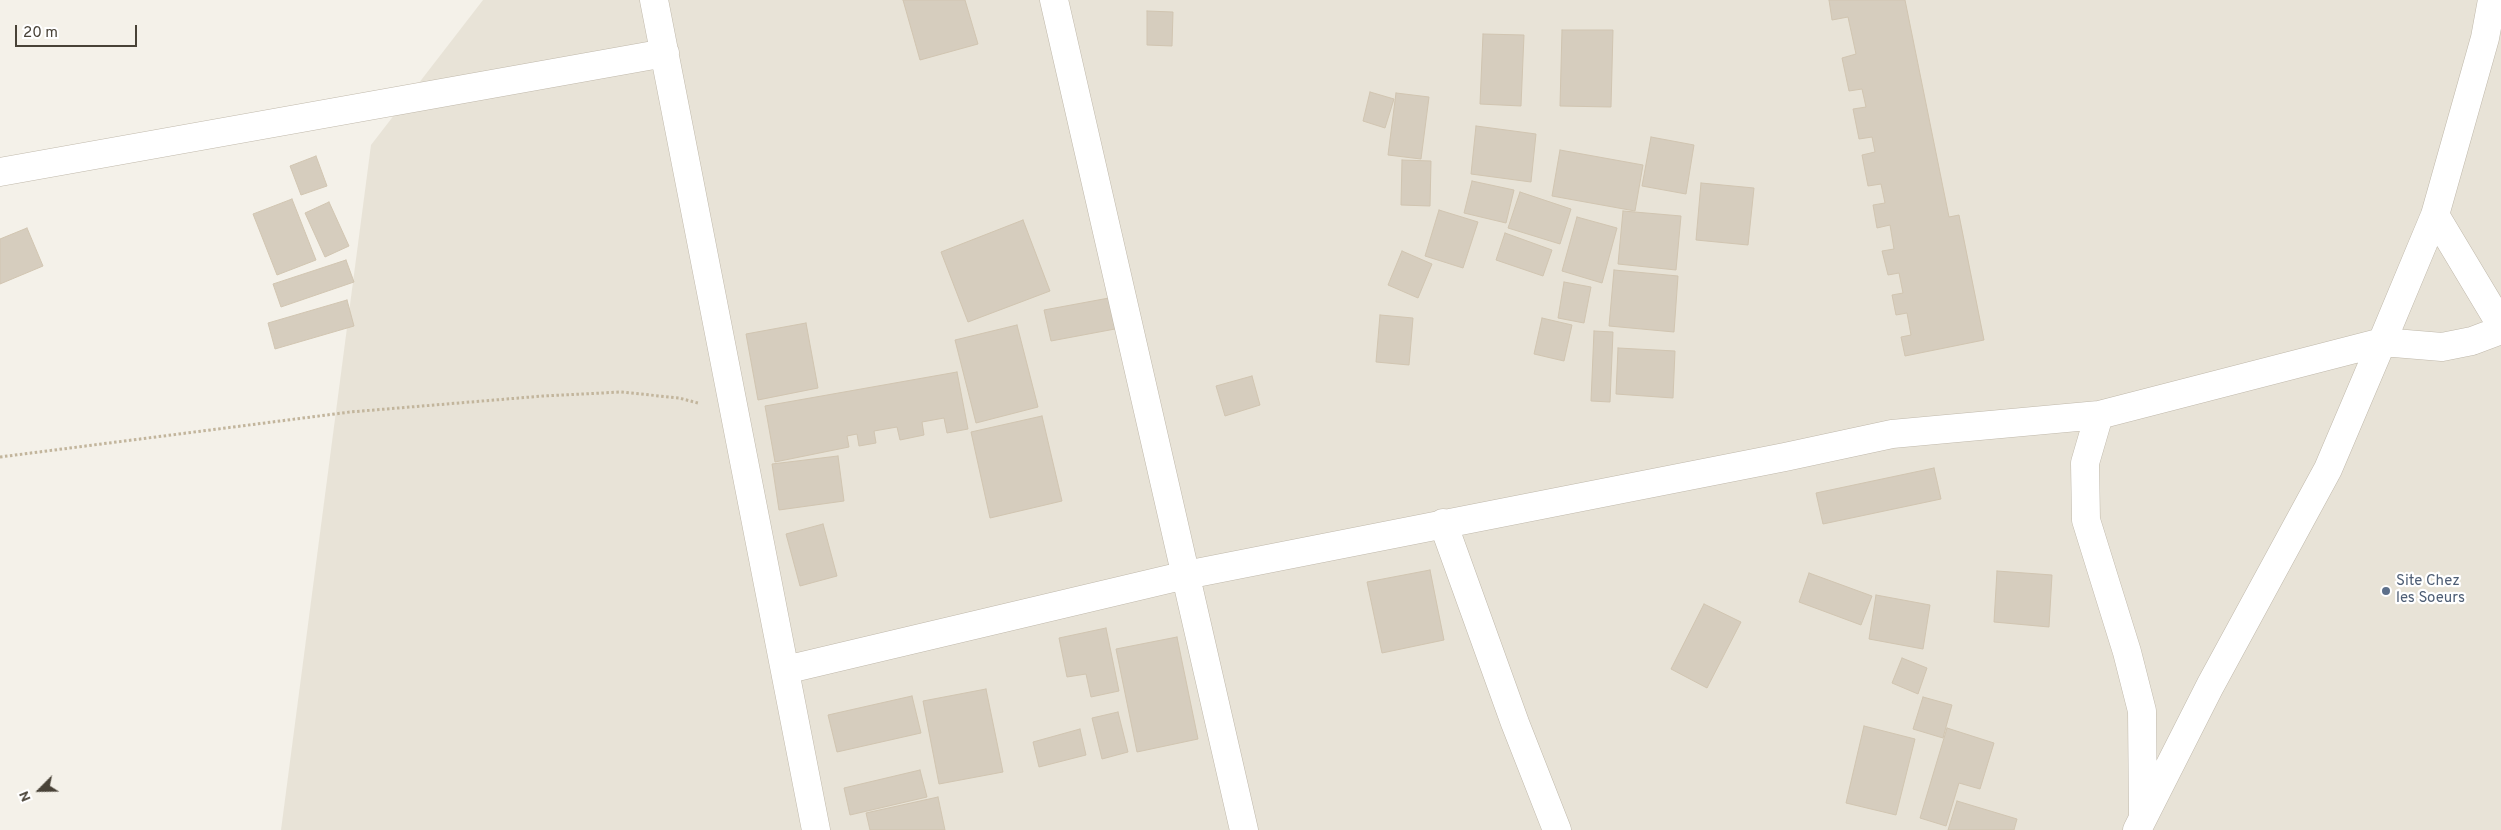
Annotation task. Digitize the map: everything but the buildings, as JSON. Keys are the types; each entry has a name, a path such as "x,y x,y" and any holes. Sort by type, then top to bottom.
{"street":[{"path":"654,0 816,830"},
{"path":"1054,0 1244,830"},
{"path":"2140,824 2210,686 2328,469 2435,216 2485,38 2492,0"},
{"path":"0,172 665,53"},
{"path":"2435,216 2501,325"},
{"path":"785,670 1186,575 1442,523 1785,457 1892,434 2099,415 2382,342 2442,347 2472,341 2501,330"},
{"path":"2099,415 2084,463 2086,520 2127,652 2142,711 2140,824"},
{"path":"1442,523 1515,723 1557,830"}],"path":[{"path":"0,456 350,412 543,396 621,392 679,398 733,411"}],"shaded area":[{"path":"483,0 2501,0 2501,830 281,830 371,145"}],"place":[{"name":"Site Chez les Soeurs","path":"2386,591"}]}
